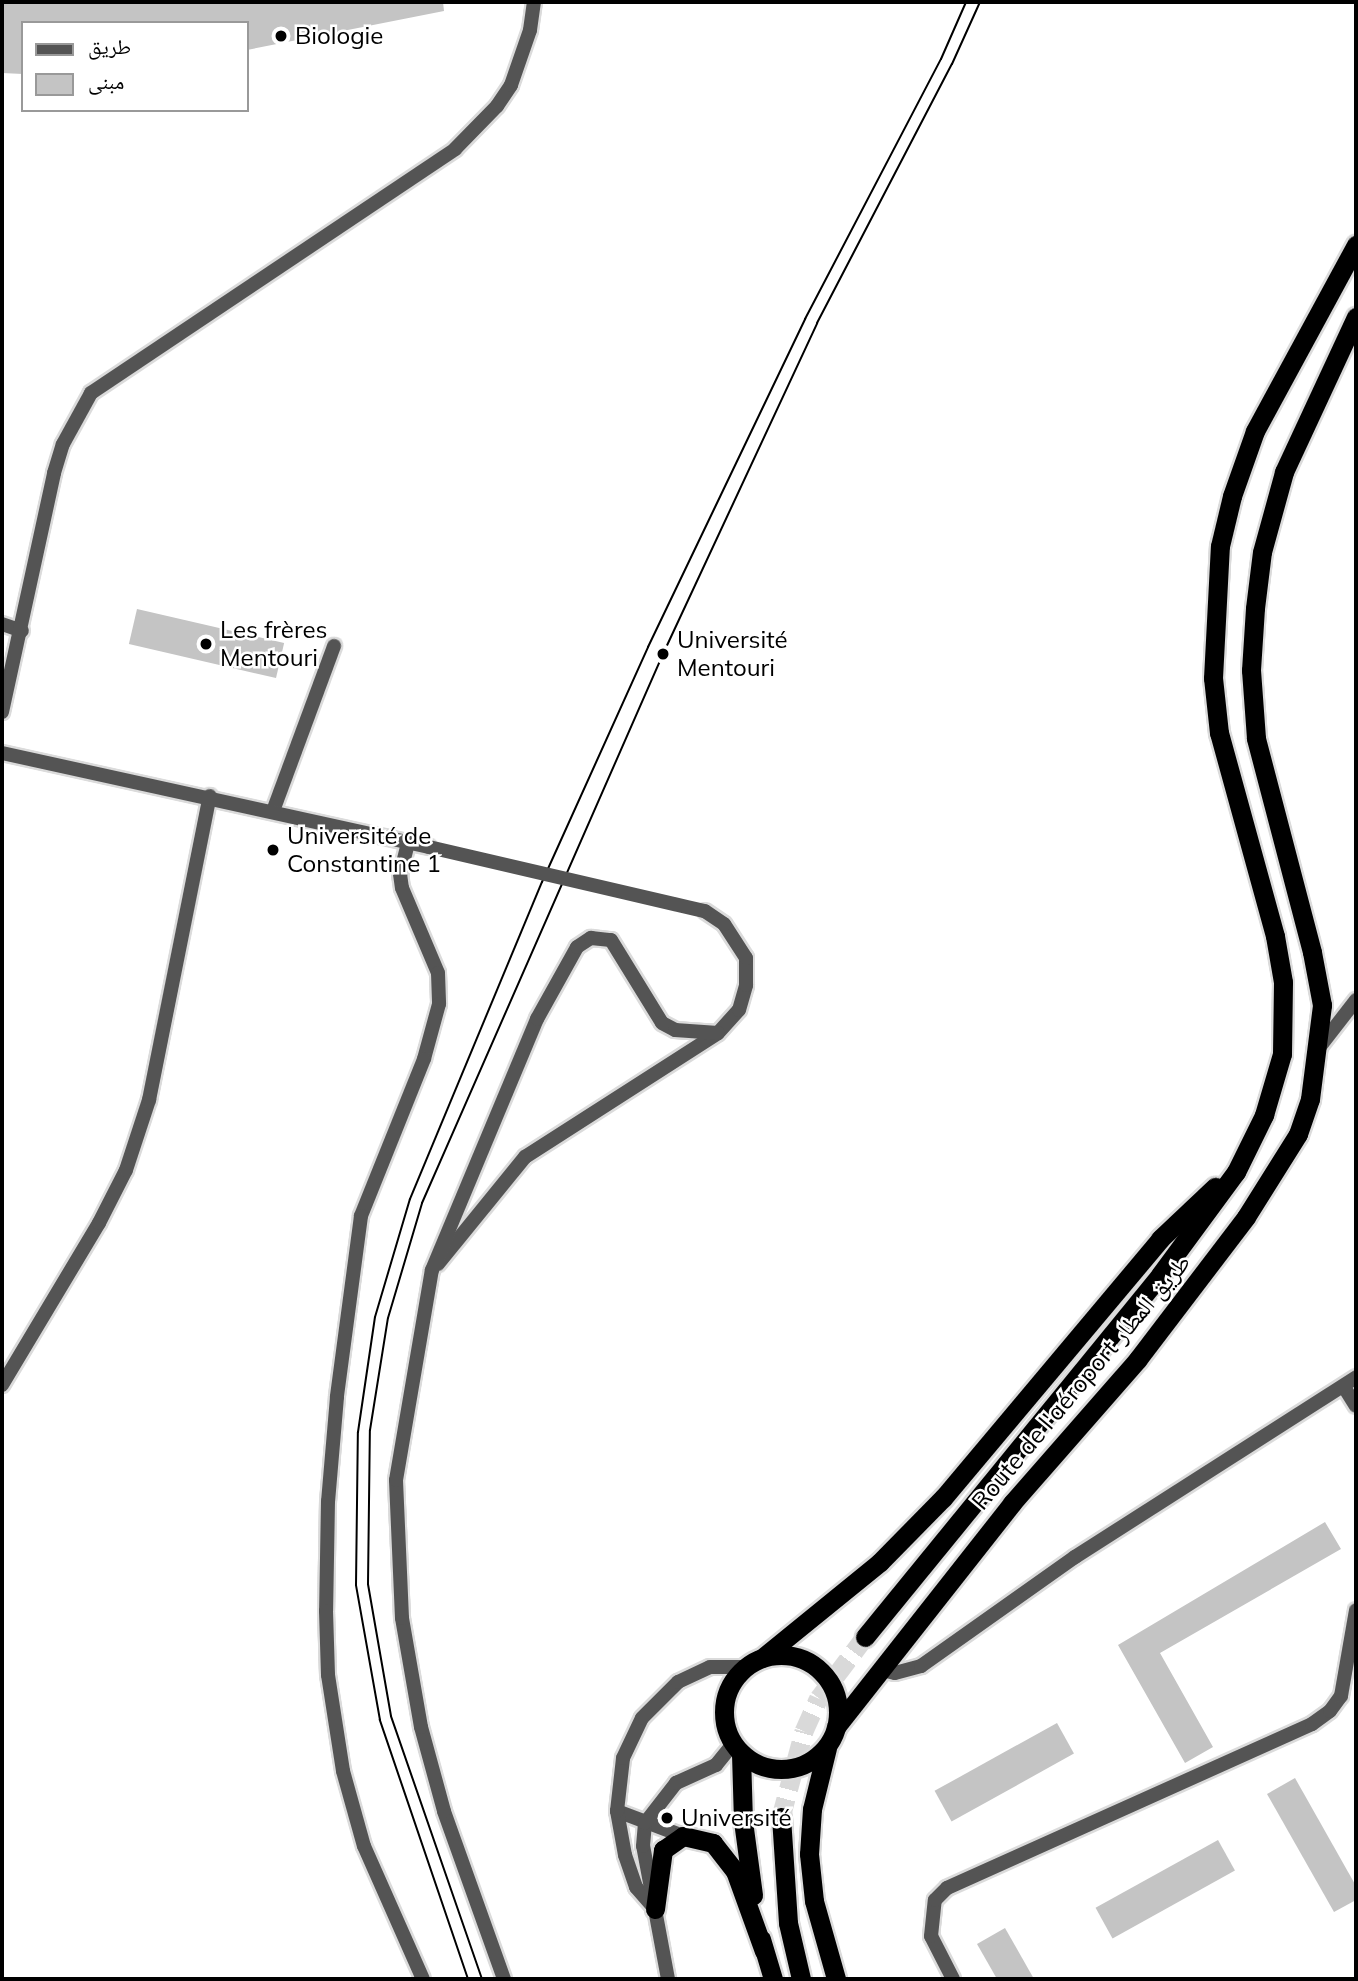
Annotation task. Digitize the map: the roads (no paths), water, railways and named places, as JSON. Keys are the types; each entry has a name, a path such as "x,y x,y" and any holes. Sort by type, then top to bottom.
{"highway":[{"name":"Route de l'aéroport طريق المطار","path":"865,1637 1039,1418 1160,1275 1236,1172 1270,1094 1282,1054 1284,1016 1275,936 1219,733 1213,678 1220,546 1232,496 1255,431 1356,245"},
{"name":"Route de l'aéroport طريق المطار","path":"836,1979 814,1900 809,1854 812,1809 832,1736 1012,1503 1138,1359 1247,1217 1298,1135 1318,1049 1322,1005 1256,738 1251,670 1262,552 1275,502 1306,420 1356,317"},
{"path":"764,1951 743,1821 737,1749 723,1712 734,1679 880,1562 943,1498 1160,1238 1236,1172"},
{"path":"737,1749 776,1769 796,1768 832,1736 835,1693 813,1665 779,1655 754,1663"},
{"path":"781,1817 788,1923 801,1979"},
{"path":"654,1909 663,1850 683,1836 713,1843 725,1855 773,1979"}],"street":[{"path":"2,712 22,631 54,473 63,444 91,393 455,149 497,106 511,85 530,30 534,2"},
{"path":"2,624 22,631"},
{"path":"273,811 334,646"},
{"path":"2,753 210,796 705,911 741,944 748,971 739,1010 718,1033 525,1157 432,1270"},
{"path":"2,1385 99,1223 126,1170 149,1100 210,796"},
{"path":"408,843 400,874 402,888 438,973 439,1004 424,1059 361,1216 337,1397 328,1501 326,1611 328,1675 343,1770 364,1846 423,1979"},
{"path":"504,1979 444,1811 421,1727 401,1604 397,1480 432,1270 537,1019 577,947 591,938 611,940 662,1023 675,1030 718,1033"},
{"path":"1318,1049 1356,1000"},
{"path":"882,1670 895,1673 921,1666 1075,1557 1356,1377"},
{"path":"1344,1387 1356,1406"},
{"path":"953,1979 931,1936 935,1900 947,1888 1312,1724 1331,1711 1341,1696 1356,1610"},
{"path":"654,1909 636,1887 617,1811 623,1758 642,1718 678,1682 710,1667 754,1663"},
{"path":"668,1979 643,1846 645,1823 676,1783 716,1765 737,1749"},
{"path":"617,1811 683,1836"}],"tunnel":[{"path":"781,1817 804,1731 819,1698 865,1637"}],"tram line":[{"path":"468,1979 380,1720 356,1585 358,1432 375,1317 410,1199 542,882 648,647 805,319 941,59 966,2"},
{"path":"482,1979 391,1716 368,1584 370,1430 388,1318 422,1203 663,654 817,323 952,64 980,2"}],"place":[{"name":"Biologie","path":"281,36"},
{"name":"Les frères Mentouri","path":"206,644"},
{"name":"Université Mentouri","path":"663,654"},
{"name":"Université de Constantine 1","path":"273,850"},
{"name":"Université","path":"667,1818"}]}
